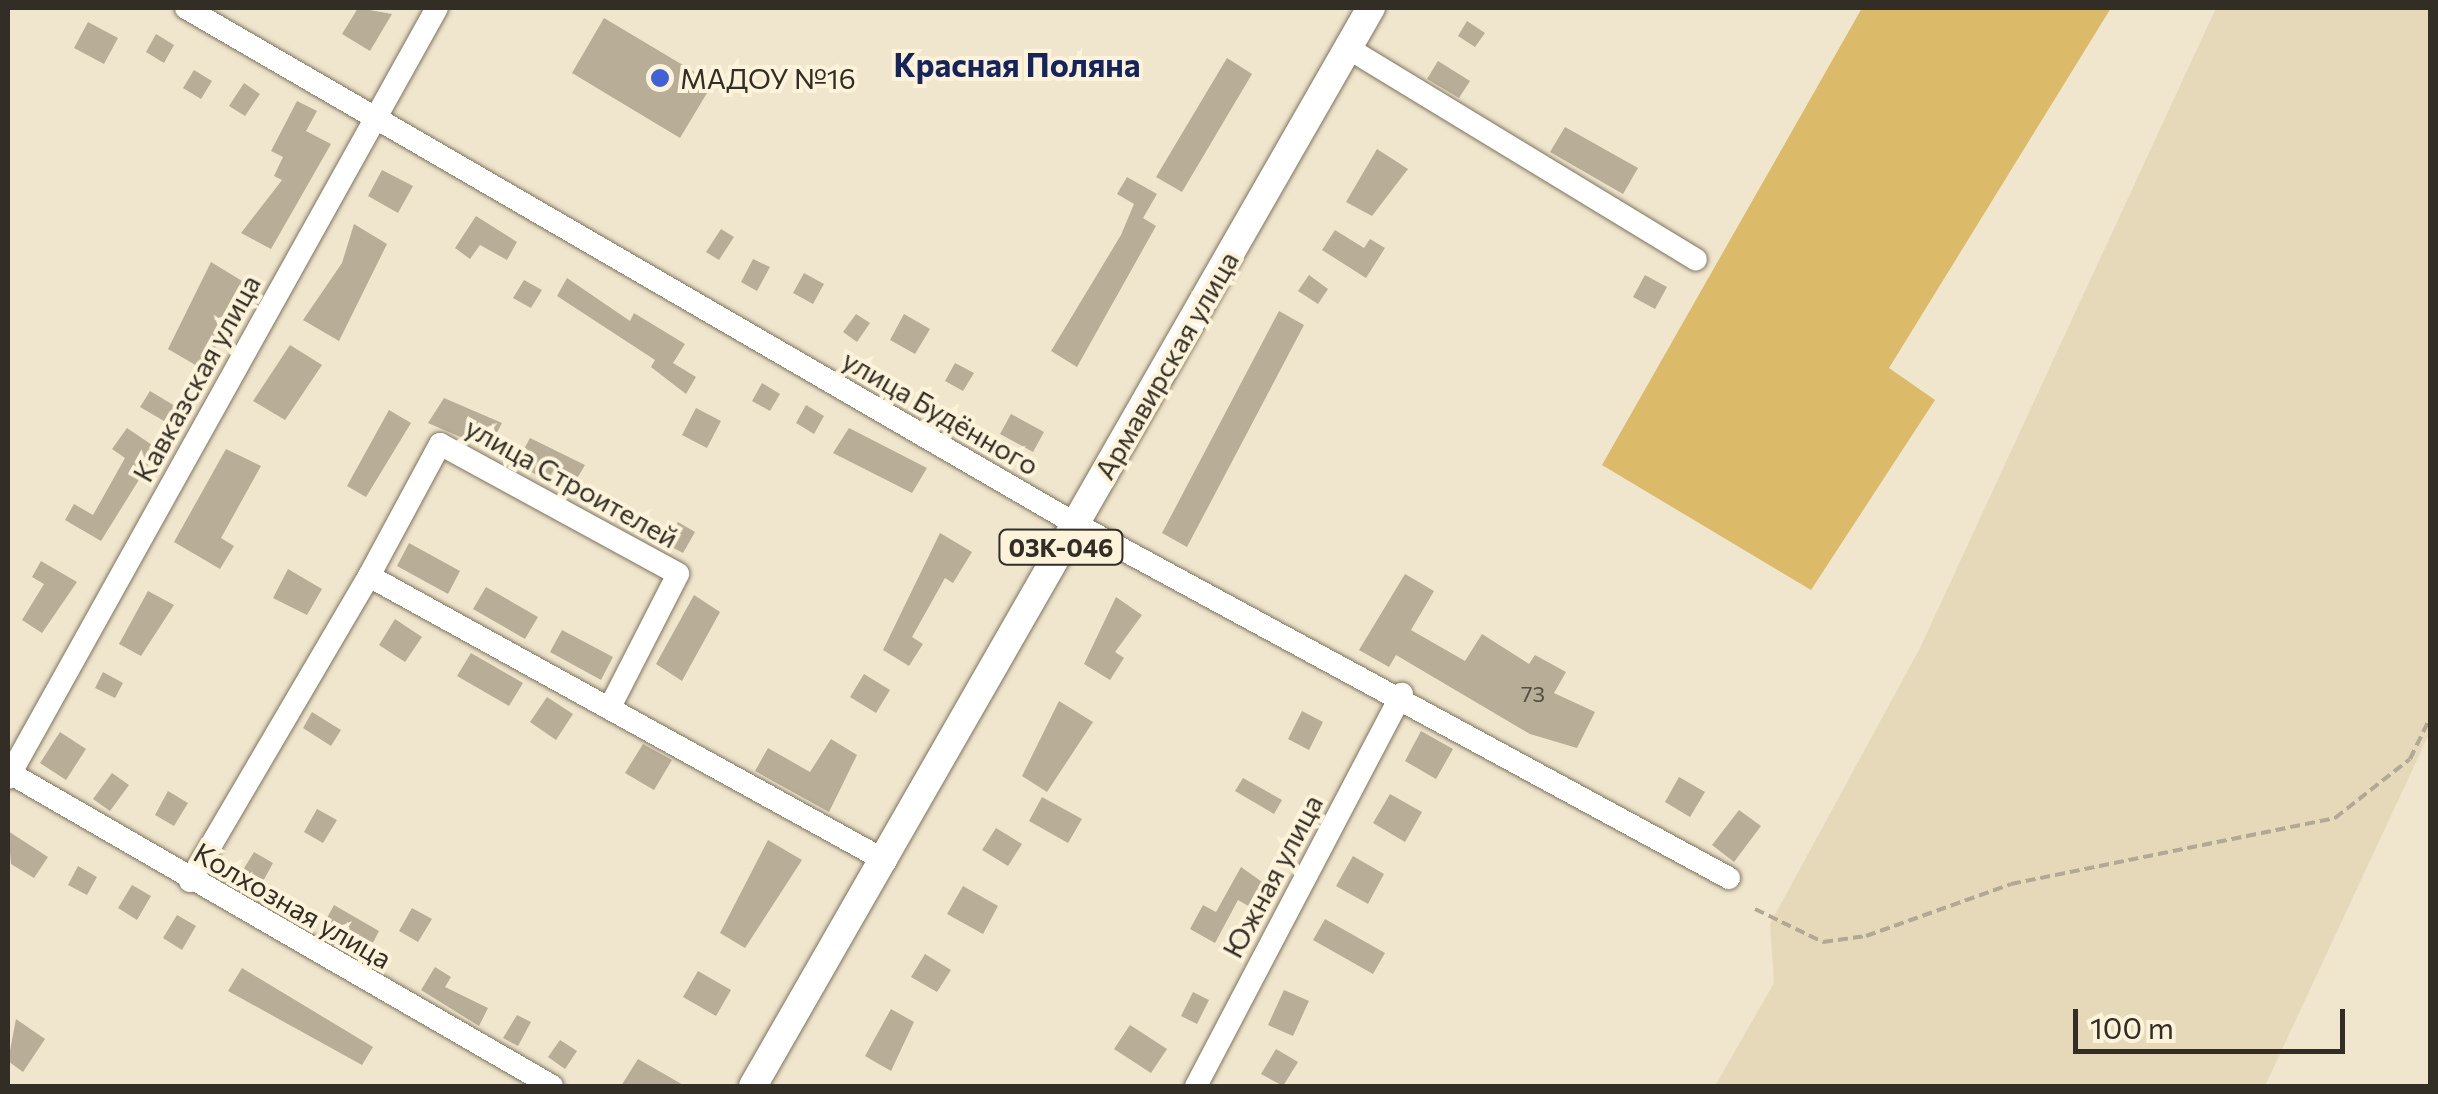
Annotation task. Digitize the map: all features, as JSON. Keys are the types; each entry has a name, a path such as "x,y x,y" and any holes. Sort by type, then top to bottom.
{"main road":[{"name":"Армавирская улица","path":"752,1086 886,862 1074,523 1371,8"}],"street":[{"name":"улица Будённого","path":"186,8 373,121 1074,523 1402,694 1729,878"},
{"name":"Кавказская улица","path":"8,774 437,8"},
{"path":"1348,48 1696,260"},
{"name":"улица Строителей","path":"190,881 369,576 440,444 678,574 611,705"},
{"path":"369,576 611,705 886,862"},
{"name":"Южная улица","path":"1196,1086 1402,694"},
{"name":"Колхозная улица","path":"8,774 552,1086"}],"path":[{"path":"1754,909 1823,942 1866,936 2011,884 2335,818 2410,760 2430,718"}],"shaded area":[{"path":"1862,8 2111,8 1889,368 1935,400 1811,590 1602,465"},
{"path":"2216,8 2430,8 2430,732 2265,1086 1715,1086 1774,983 1770,924 1920,648"}],"building":[{"path":"358,8 392,14 370,51 342,34"},
{"name":"МАДОУ №16","path":"604,18 713,83 680,138 572,73"},
{"path":"1467,21 1485,33 1475,47 1458,36"},
{"path":"88,22 118,38 104,64 74,48"},
{"path":"156,34 174,45 164,63 146,52"},
{"path":"1227,58 1252,74 1182,192 1156,177"},
{"path":"1438,61 1470,81 1459,98 1427,79"},
{"path":"194,70 212,81 201,99 183,88"},
{"path":"244,83 260,94 245,116 229,106"},
{"path":"297,101 317,111 306,131 331,144 271,249 241,233 282,180 274,176 283,157 271,151"},
{"path":"1565,127 1638,168 1623,194 1550,152"},
{"path":"1377,149 1408,169 1372,216 1346,202"},
{"path":"382,170 413,186 398,213 368,196"},
{"path":"1127,177 1157,194 1143,218 1156,226 1077,367 1051,351 1121,235 1134,204 1117,194"},
{"path":"476,216 517,242 507,260 480,245 470,259 455,248"},
{"path":"354,224 387,244 339,341 303,320 342,263"},
{"path":"721,229 734,237 719,260 706,252"},
{"path":"1335,230 1364,248 1370,239 1385,248 1366,278 1322,250"},
{"path":"753,259 770,267 757,291 741,282"},
{"path":"211,262 247,284 204,370 168,349"},
{"path":"804,273 824,284 813,304 793,293"},
{"path":"1309,275 1328,289 1318,304 1298,291"},
{"path":"1645,275 1667,287 1655,309 1633,297"},
{"path":"567,278 630,321 634,313 685,344 673,363 696,377 686,394 651,367 655,360 557,296"},
{"path":"524,280 542,290 531,308 513,298"},
{"path":"1279,311 1304,325 1187,547 1162,533"},
{"path":"856,314 870,323 857,342 843,332"},
{"path":"904,314 930,329 915,354 890,340"},
{"path":"290,345 322,365 285,420 253,401"},
{"path":"955,363 974,373 963,391 945,381"},
{"path":"762,383 780,394 770,411 752,401"},
{"path":"150,391 185,412 176,428 140,407"},
{"path":"444,398 502,423 488,449 428,423"},
{"path":"806,405 824,416 814,434 796,423"},
{"path":"696,408 721,421 707,448 682,435"},
{"path":"389,410 411,423 366,497 347,486"},
{"path":"1011,414 1044,432 1033,452 1000,434"},
{"path":"127,428 158,449 101,541 65,520 74,504 93,515 125,458 112,449"},
{"path":"849,428 927,468 912,493 833,453"},
{"path":"530,438 585,465 569,492 516,464"},
{"path":"226,449 261,466 221,538 234,546 220,569 174,542"},
{"path":"678,522 695,532 683,553 666,544"},
{"path":"940,533 972,552 953,583 945,578 912,637 923,644 909,666 883,650"},
{"path":"409,543 460,571 448,594 397,566"},
{"path":"41,561 77,582 42,633 22,620 44,584 32,577"},
{"path":"288,569 322,589 307,615 273,598"},
{"path":"1405,574 1434,591 1411,630 1465,661 1482,634 1529,664 1535,655 1566,672 1554,693 1595,712 1577,748 1530,734 1396,655 1389,667 1359,650"},
{"path":"486,587 538,617 525,639 473,609"},
{"path":"148,591 174,605 141,656 119,644"},
{"path":"694,595 720,612 682,681 656,664"},
{"path":"1116,597 1142,615 1115,652 1124,658 1110,680 1084,664"},
{"path":"395,619 422,637 405,662 379,645"},
{"path":"562,630 613,657 601,680 550,652"},
{"path":"471,653 523,683 509,706 457,676"},
{"path":"103,672 123,683 115,698 95,688"},
{"path":"864,674 890,690 876,713 850,697"},
{"path":"547,697 573,714 556,740 530,722"},
{"path":"1059,701 1093,722 1047,792 1022,776"},
{"path":"1302,711 1323,722 1309,750 1288,739"},
{"path":"312,712 341,730 331,746 303,728"},
{"path":"1421,731 1453,749 1436,779 1405,761"},
{"path":"60,732 86,749 66,780 40,763"},
{"path":"831,739 857,755 829,812 755,771 768,748 810,772"},
{"path":"643,744 672,760 654,790 625,773"},
{"path":"112,773 129,785 110,811 93,799"},
{"path":"1679,777 1705,792 1690,817 1665,802"},
{"path":"1243,778 1282,800 1274,814 1235,791"},
{"path":"168,791 188,803 174,826 155,815"},
{"path":"1390,794 1422,812 1405,842 1373,823"},
{"path":"1042,797 1082,819 1068,843 1029,821"},
{"path":"317,809 337,820 323,843 304,832"},
{"path":"1739,810 1761,826 1734,862 1712,845"},
{"path":"996,828 1022,844 1008,866 982,850"},
{"path":"8,831 48,857 34,878 11,864"},
{"path":"768,840 802,860 745,948 720,933"},
{"path":"254,852 273,863 260,887 240,875"},
{"path":"1353,856 1384,874 1368,904 1336,886"},
{"path":"78,866 97,877 87,895 68,885"},
{"path":"1241,867 1265,884 1252,908 1238,900 1215,943 1190,929 1203,905 1216,912"},
{"path":"132,885 151,896 137,920 118,908"},
{"path":"963,886 998,906 983,934 947,914"},
{"path":"334,905 379,931 364,960 321,929"},
{"path":"412,908 432,919 418,942 399,931"},
{"path":"177,915 196,926 182,950 163,938"},
{"path":"1325,919 1385,953 1373,974 1313,940"},
{"path":"925,954 951,970 937,992 911,977"},
{"path":"435,967 451,977 445,987 488,1008 479,1026 421,990"},
{"path":"242,968 373,1047 362,1065 228,991"},
{"path":"698,971 731,990 716,1016 683,997"},
{"path":"1284,990 1309,1001 1293,1036 1268,1025"},
{"path":"1193,992 1209,1000 1197,1024 1181,1016"},
{"path":"891,1009 914,1022 891,1071 865,1056"},
{"path":"517,1015 531,1022 518,1046 503,1038"},
{"path":"16,1019 45,1039 23,1072 8,1061"},
{"path":"1130,1025 1167,1049 1151,1073 1114,1049"},
{"path":"560,1040 577,1051 565,1069 548,1057"},
{"path":"1276,1049 1298,1062 1283,1086 1261,1074"},
{"path":"638,1059 685,1086 621,1086"}],"place":[{"name":"МАДОУ №16","path":"660,78"}],"district":[{"name":"Красная Поляна","path":"1017,64"}]}
